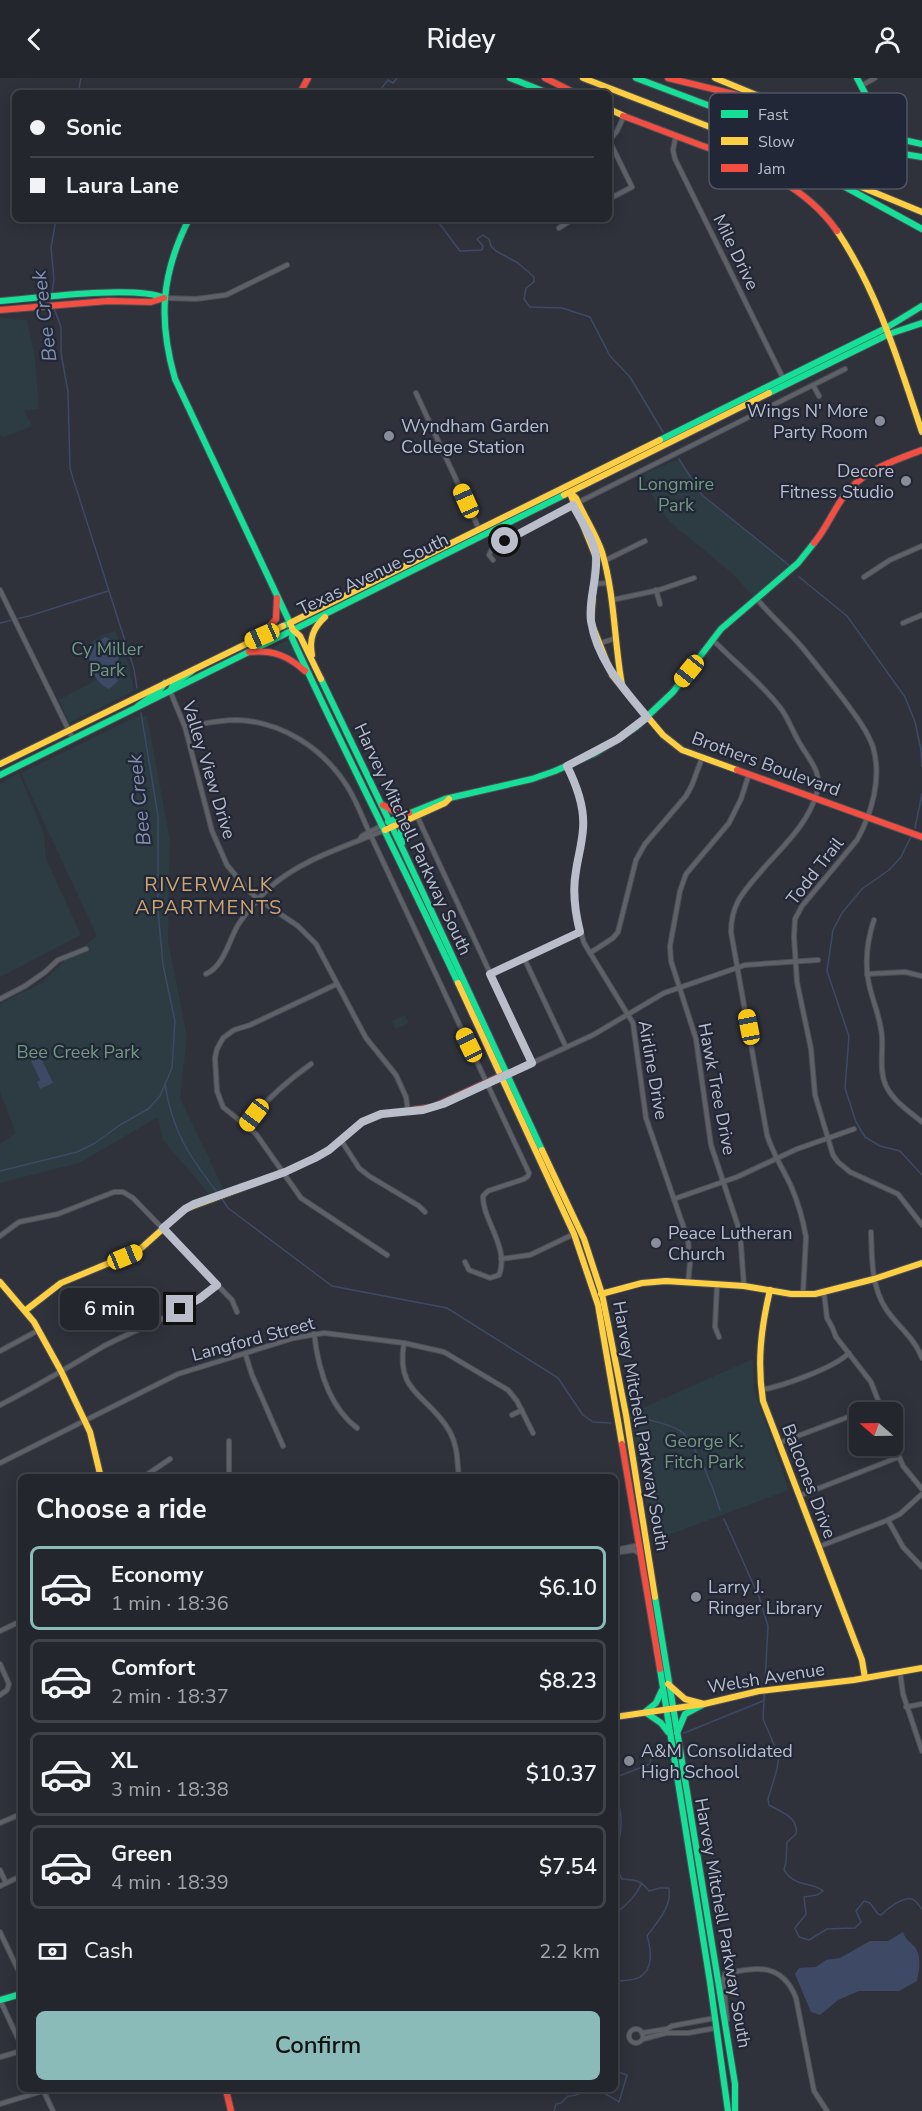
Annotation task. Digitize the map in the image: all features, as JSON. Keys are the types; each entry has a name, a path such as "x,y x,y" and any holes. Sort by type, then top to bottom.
{"main road":[{"path":"510,78 540,90"},
{"path":"545,78 569,90"},
{"path":"583,78 709,127"},
{"path":"636,78 709,106"},
{"path":"668,78 730,93"},
{"path":"715,78 752,93"},
{"path":"857,78 864,93"},
{"path":"612,112 709,148"},
{"path":"907,141 922,144"},
{"path":"907,155 922,157"},
{"path":"795,189 829,220 850,251 887,331 922,432"},
{"path":"848,189 922,230"},
{"path":"866,189 922,212"},
{"name":"Harvey Mitchell Parkway South","path":"188,222 171,259 164,298 165,345 175,379 290,623 293,630 292,638 309,676 387,826 584,1239 599,1295 640,1545"},
{"path":"0,301 114,293 155,294 164,298"},
{"path":"0,310 29,310 112,300 155,302 164,298"},
{"path":"887,331 922,306"},
{"path":"887,331 922,323"},
{"name":"Texas Avenue South","path":"0,775 333,610 783,379 887,331"},
{"name":"Texas Avenue South","path":"0,764 479,530 729,415 823,368 887,331"},
{"path":"823,368 832,359 832,355"},
{"path":"729,415 734,404"},
{"path":"387,826 430,804 478,790 532,779 567,766 618,739 647,717 673,692 712,639 739,613 793,569 813,547 837,505 855,484 879,466 922,450"},
{"name":"Brothers Boulevard","path":"568,490 604,561 612,600 617,638 617,665 622,687"},
{"name":"Brothers Boulevard","path":"576,504 596,557 591,622 598,645 612,675 670,742 702,758 922,837"},
{"path":"262,636 276,619 277,596"},
{"path":"314,663 310,646 313,632 333,610"},
{"name":"Harvey Mitchell Parkway South","path":"293,630 300,634 377,798 387,826 405,854 574,1234 610,1327 626,1415 644,1553 716,2018 728,2111"},
{"path":"249,652 266,650 281,652 292,659 309,676"},
{"path":"170,691 173,685 188,677 192,669"},
{"path":"137,708 141,701 161,691 165,683"},
{"path":"377,798 388,809 408,817 445,803 449,799"},
{"path":"405,854 401,834 408,817"},
{"path":"26,1310 61,1283 138,1251 185,1209 285,1172 329,1150 354,1127 372,1117 443,1104 505,1075"},
{"path":"599,1295 642,1283 666,1281 744,1286 803,1294 824,1293 922,1263"},
{"path":"0,1282 26,1310 61,1371 86,1420 94,1443 100,1474"},
{"name":"Balcones Drive","path":"770,1290 758,1353 758,1373 763,1401 862,1660 865,1678"},
{"path":"640,1545 644,1553"},
{"name":"Welsh Avenue","path":"618,1716 704,1704 759,1691 865,1678 922,1668"},
{"path":"665,1685 685,1699 704,1704 685,1714 673,1735 662,1723 645,1712 658,1701 665,1685"},
{"name":"Harvey Mitchell Parkway South","path":"673,1735 728,2036 735,2084 736,2111"},
{"path":"0,2000 18,1995"},
{"path":"226,2092 231,2111"}],"street":[{"path":"861,86 875,78"},
{"path":"612,137 624,116"},
{"name":"Mile Drive","path":"676,135 673,150 675,159 783,379"},
{"path":"612,147 632,187 612,197"},
{"path":"559,228 568,222"},
{"path":"164,298 196,299 226,295 287,266"},
{"path":"493,560 489,555 493,547 845,369"},
{"path":"813,385 819,396"},
{"path":"416,393 479,530"},
{"path":"729,415 734,424"},
{"path":"604,561 645,541"},
{"path":"864,577 890,560 922,546"},
{"path":"612,600 694,578"},
{"path":"594,584 609,583"},
{"path":"0,590 73,739"},
{"path":"656,590 660,604"},
{"name":"Todd Trail","path":"757,599 828,679 859,720 870,740 876,767 876,785 868,817 857,840 798,912 794,927 797,982 811,1049 815,1095 833,1155 843,1168 898,1194 922,1226"},
{"path":"903,623 922,615"},
{"path":"598,645 617,638"},
{"path":"712,639 736,665 758,683 782,710 801,746 816,768 819,780 815,798 806,819 736,901 730,921 767,1135 791,1187 806,1236 803,1294"},
{"name":"Valley View Drive","path":"170,691 185,726 205,807 219,850 232,871 258,900 307,934 323,955 366,1038 396,1075 406,1097 408,1112"},
{"path":"185,726 237,720 271,726 294,736 316,750 336,770 353,796 528,1170 528,1176 488,1191 483,1196 483,1203 497,1238 501,1272 493,1278 469,1270 465,1262"},
{"path":"590,952 613,938 618,932 639,852 686,796 702,758"},
{"name":"Airline Drive","path":"567,766 579,793 583,816 574,892 580,932 628,1013 635,1030 646,1118 690,1250 688,1283"},
{"name":"Hawk Tree Drive","path":"744,1286 740,1232 709,1135 696,1039 671,961 670,946 683,882 692,866 729,823 741,800 749,774"},
{"path":"417,815 532,1063"},
{"path":"206,974 212,971 220,961 238,926 258,900 290,871 387,826"},
{"path":"874,920 867,944 867,974 882,1036 882,1073 885,1083 897,1102 922,1122"},
{"path":"490,974 580,932"},
{"path":"0,999 25,986 58,960 86,949"},
{"path":"524,958 566,1047"},
{"path":"505,1075 593,1035 658,996 752,963 818,960"},
{"path":"867,974 905,972 922,976"},
{"path":"337,984 227,1034 219,1042 215,1058 217,1091 219,1099 230,1113 256,1134 285,1172 301,1198 387,1256"},
{"path":"246,1125 262,1104 311,1064"},
{"path":"674,1199 854,1129"},
{"path":"341,1139 359,1168 425,1212"},
{"path":"0,1236 20,1222 57,1214 118,1191 133,1198 163,1228 232,1300 237,1312"},
{"path":"871,1232 874,1279 886,1310 915,1341 922,1358"},
{"path":"501,1259 530,1255 574,1234"},
{"path":"0,1405 103,1347 199,1299 217,1285"},
{"path":"717,1285 715,1327 719,1337"},
{"path":"824,1293 827,1318 836,1337 871,1382 879,1402"},
{"path":"0,1351 39,1330"},
{"path":"314,1333 324,1379 339,1409 357,1428"},
{"name":"Langford Street","path":"0,1463 178,1374 314,1333 335,1333 404,1342 436,1349 456,1358 508,1390 522,1410 532,1433"},
{"path":"404,1342 402,1366 404,1376 409,1387 429,1405 449,1431 458,1450 459,1474"},
{"path":"245,1353 252,1375 283,1446"},
{"path":"761,1390 774,1388 837,1363 849,1353"},
{"path":"512,1415 522,1410"},
{"path":"779,1443 849,1417"},
{"path":"229,1441 229,1474"},
{"path":"799,1496 899,1457 922,1491 900,1514 818,1547"},
{"path":"148,1474 170,1459"},
{"path":"888,1520 903,1547 922,1567"},
{"path":"618,1550 640,1545"},
{"path":"618,1551 634,1550 644,1553"},
{"path":"0,1631 18,1622"},
{"path":"0,1664 9,1684 7,1690 0,1695"},
{"path":"900,1672 906,1707 922,1751"},
{"path":"906,1707 922,1704"},
{"path":"0,1823 18,1815"},
{"path":"0,1870 6,1884"},
{"path":"0,1886 18,1878"},
{"path":"0,1932 18,1970"},
{"path":"716,1966 725,1974"},
{"path":"725,1974 752,1968 765,1969 782,1977 789,1986 796,1998 814,2091 826,2111"},
{"path":"725,1974 723,1979 728,2036"},
{"path":"0,2000 18,2039"},
{"path":"716,2018 672,2026 667,2029 642,2032 634,2029 630,2031 628,2037 634,2043 639,2043 643,2039 666,2034 717,2028"},
{"path":"642,2032 643,2039"},
{"path":"0,2057 18,2052"},
{"path":"0,2104 37,2092"},
{"path":"44,2092 53,2111"}],"green space":[{"path":"0,318 27,320 35,358 39,409 24,411 32,426 4,437 0,436"},
{"name":"Longmire Park","path":"679,459 702,495 789,565 753,596 733,574 670,522 656,504 643,474"},
{"name":"Cy Miller Park","path":"115,631 126,654 134,691 69,723 59,700 96,680 82,649 102,635"},
{"path":"290,641 299,661 286,652 272,648"},
{"name":"Bee Creek Park","path":"147,716 170,840 168,940 187,1037 180,1098 224,1190 209,1194 163,1140 158,1117 79,1163 0,1183 0,1144 16,1133 0,1092 0,1004 42,983 68,958 97,936 21,773 136,717"},
{"path":"19,773 44,834 46,859 81,935 0,977 0,784"},
{"path":"405,1015 409,1023 395,1029 392,1021"},
{"name":"George K. Fitch Park","path":"753,1359 754,1389 789,1490 655,1540 629,1414"}],"water":[{"path":"105,637 116,642 119,656 114,671 118,681 109,689 97,678 88,653 92,646"},
{"path":"40,1056 53,1083 40,1089 37,1082 40,1080 31,1061"},
{"path":"903,1932 919,1955 917,1981 899,1991 859,1991 838,2000 820,2015 811,2012 795,1974 799,1968 816,1967 826,1960 840,1958 870,1941 888,1941"}],"waterway":[{"name":"Bee Creek","path":"79,90 81,78"},
{"path":"380,90 388,80 393,83 397,78"},
{"name":"Bee Creek","path":"52,294 54,279 51,248 55,222"},
{"path":"438,222 460,251 482,250 483,246 477,239 483,235 489,239 496,251 518,263 534,277 534,282 526,288 524,299 530,307 562,308 590,317 610,356 630,377 663,432"},
{"name":"Bee Creek","path":"54,308 61,327 61,353 68,392 70,469 134,669 137,688"},
{"path":"679,459 702,495 789,565"},
{"path":"799,577 847,616 905,697 915,722 922,766"},
{"path":"0,623 108,591"},
{"name":"Bee Creek","path":"0,1171 77,1152 95,1143 148,1109 160,1096 172,1068 175,1021 163,965 158,911 158,816 141,713"},
{"path":"915,828 922,794"},
{"path":"911,837 901,857 889,870 862,889 842,913 833,930 827,971 849,1036 845,1088 856,1122 865,1137 880,1146 900,1151 922,1175"},
{"path":"165,1084 172,1116 184,1143 219,1195"},
{"path":"222,1199 228,1208 332,1286 447,1308 558,1378 583,1415 593,1422 611,1423"},
{"path":"632,1418 667,1425 684,1434 705,1470 720,1510"},
{"path":"724,1519 759,1597 768,1626 763,1719 779,1756 768,1799 769,1805 788,1816 796,1828 796,1834 787,1842 784,1870 794,1880 823,1891 817,1895 804,1897 806,1914 795,1928 799,1937 809,1940 827,1929 855,1928 861,1922 856,1911 864,1901 870,1903 881,1915 895,1904 908,1899 915,1901 922,1909"},
{"path":"684,1733 763,1701"},
{"path":"618,1777 650,1764 651,1757 659,1744"},
{"path":"618,1802 621,1822 618,1842"},
{"path":"618,1862 622,1879 637,1881 649,1891 669,1888 666,1908 647,1936 650,1946 648,1969 637,1978 618,1982"},
{"path":"618,1911 631,1900 642,1883"},
{"path":"599,2092 619,2102 627,2075 618,2072"},
{"path":"554,2111 556,2104 561,2103 568,2096 585,2092"}],"traffic: fast":[{"path":"510,78 540,90"},
{"path":"636,78 709,106"},
{"path":"857,78 865,93"},
{"path":"907,141 922,144"},
{"path":"907,155 922,157"},
{"path":"849,189 922,229"},
{"path":"188,222 173,259 165,298 166,337 175,379 290,623 283,626"},
{"path":"0,301 109,292 150,294 164,298"},
{"path":"660,440 886,328 922,306"},
{"path":"769,393 889,334 922,323"},
{"path":"293,630 564,495"},
{"path":"388,822 445,799 532,779 555,771 595,753 618,739 636,727 673,692 721,629 798,563 814,543"},
{"path":"0,775 293,630"},
{"path":"293,630 292,638 312,681 458,983"},
{"path":"170,691 173,685 192,671"},
{"path":"321,679 542,1150"},
{"path":"138,706 159,691 165,683"},
{"path":"402,843 401,831 406,820"},
{"path":"655,1597 735,2084 735,2111"},
{"path":"660,1669 710,1982 728,2111"},
{"path":"662,1690 656,1703 645,1712 661,1723 668,1732"},
{"path":"677,1733 685,1714 704,1704"},
{"path":"0,2000 18,1995"}],"traffic: slow":[{"path":"583,78 709,127"},
{"path":"715,78 752,93"},
{"path":"612,110 624,116"},
{"path":"866,189 922,212"},
{"path":"837,231 876,303 922,432"},
{"path":"564,495 769,393"},
{"path":"321,679 300,636 293,630 290,623 660,440"},
{"path":"570,493 596,557 591,622 612,675 663,735 682,750 737,770"},
{"path":"572,494 597,538 602,552 612,602 622,685"},
{"path":"312,655 313,634 317,625 325,617"},
{"path":"0,764 283,626"},
{"path":"385,830 445,803 449,799"},
{"path":"458,983 574,1234 598,1305 622,1444"},
{"path":"26,1310 61,1283 138,1251 185,1209 285,1172 315,1158 329,1150 362,1122 383,1114"},
{"path":"542,1150 584,1239 602,1294 626,1415 655,1597"},
{"path":"601,1294 642,1283 666,1281 744,1286 791,1294 815,1294 874,1279 922,1263"},
{"path":"0,1282 34,1322 61,1371 90,1432 100,1474"},
{"path":"770,1290 761,1345 760,1373 763,1401 862,1660 865,1678"},
{"path":"618,1717 704,1704 759,1691 854,1680 922,1668"},
{"path":"668,1684 685,1699 704,1704"}],"traffic: jam":[{"path":"302,90 308,78"},
{"path":"545,78 569,90"},
{"path":"668,78 730,93"},
{"path":"623,116 709,148"},
{"path":"794,189 810,201 837,231"},
{"path":"0,310 108,301 151,302 164,298"},
{"path":"814,543 849,489 858,481 878,468 922,450"},
{"path":"265,632 276,619 277,598"},
{"path":"249,652 279,655 305,671"},
{"path":"737,770 922,837"},
{"path":"383,805 393,811 409,813"},
{"path":"383,1114 433,1107 503,1075"},
{"path":"622,1444 660,1669"},
{"path":"226,2092 231,2111"}],"place":[{"name":"Wings N' More Party Room","path":"880,421"},
{"name":"Wyndham Garden College Station","path":"389,436"},
{"name":"Decore Fitness Studio","path":"906,481"},
{"name":"Peace Lutheran Church","path":"656,1243"},
{"name":"Larry J. Ringer Library","path":"696,1597"},
{"name":"A&M Consolidated High School","path":"629,1761"}],"district":[{"name":"RIVERWALK APARTMENTS","path":"209,896"}],"route":[{"path":"180,1309 207,1294 217,1285 163,1228 185,1209 285,1172 315,1158 329,1150 354,1127 372,1117 395,1112 423,1110 443,1104 532,1063 490,974 580,932 574,892 583,816 579,793 567,766 618,739 647,717 612,675 592,627 591,610 596,557 591,541 573,505 505,541"}]}
